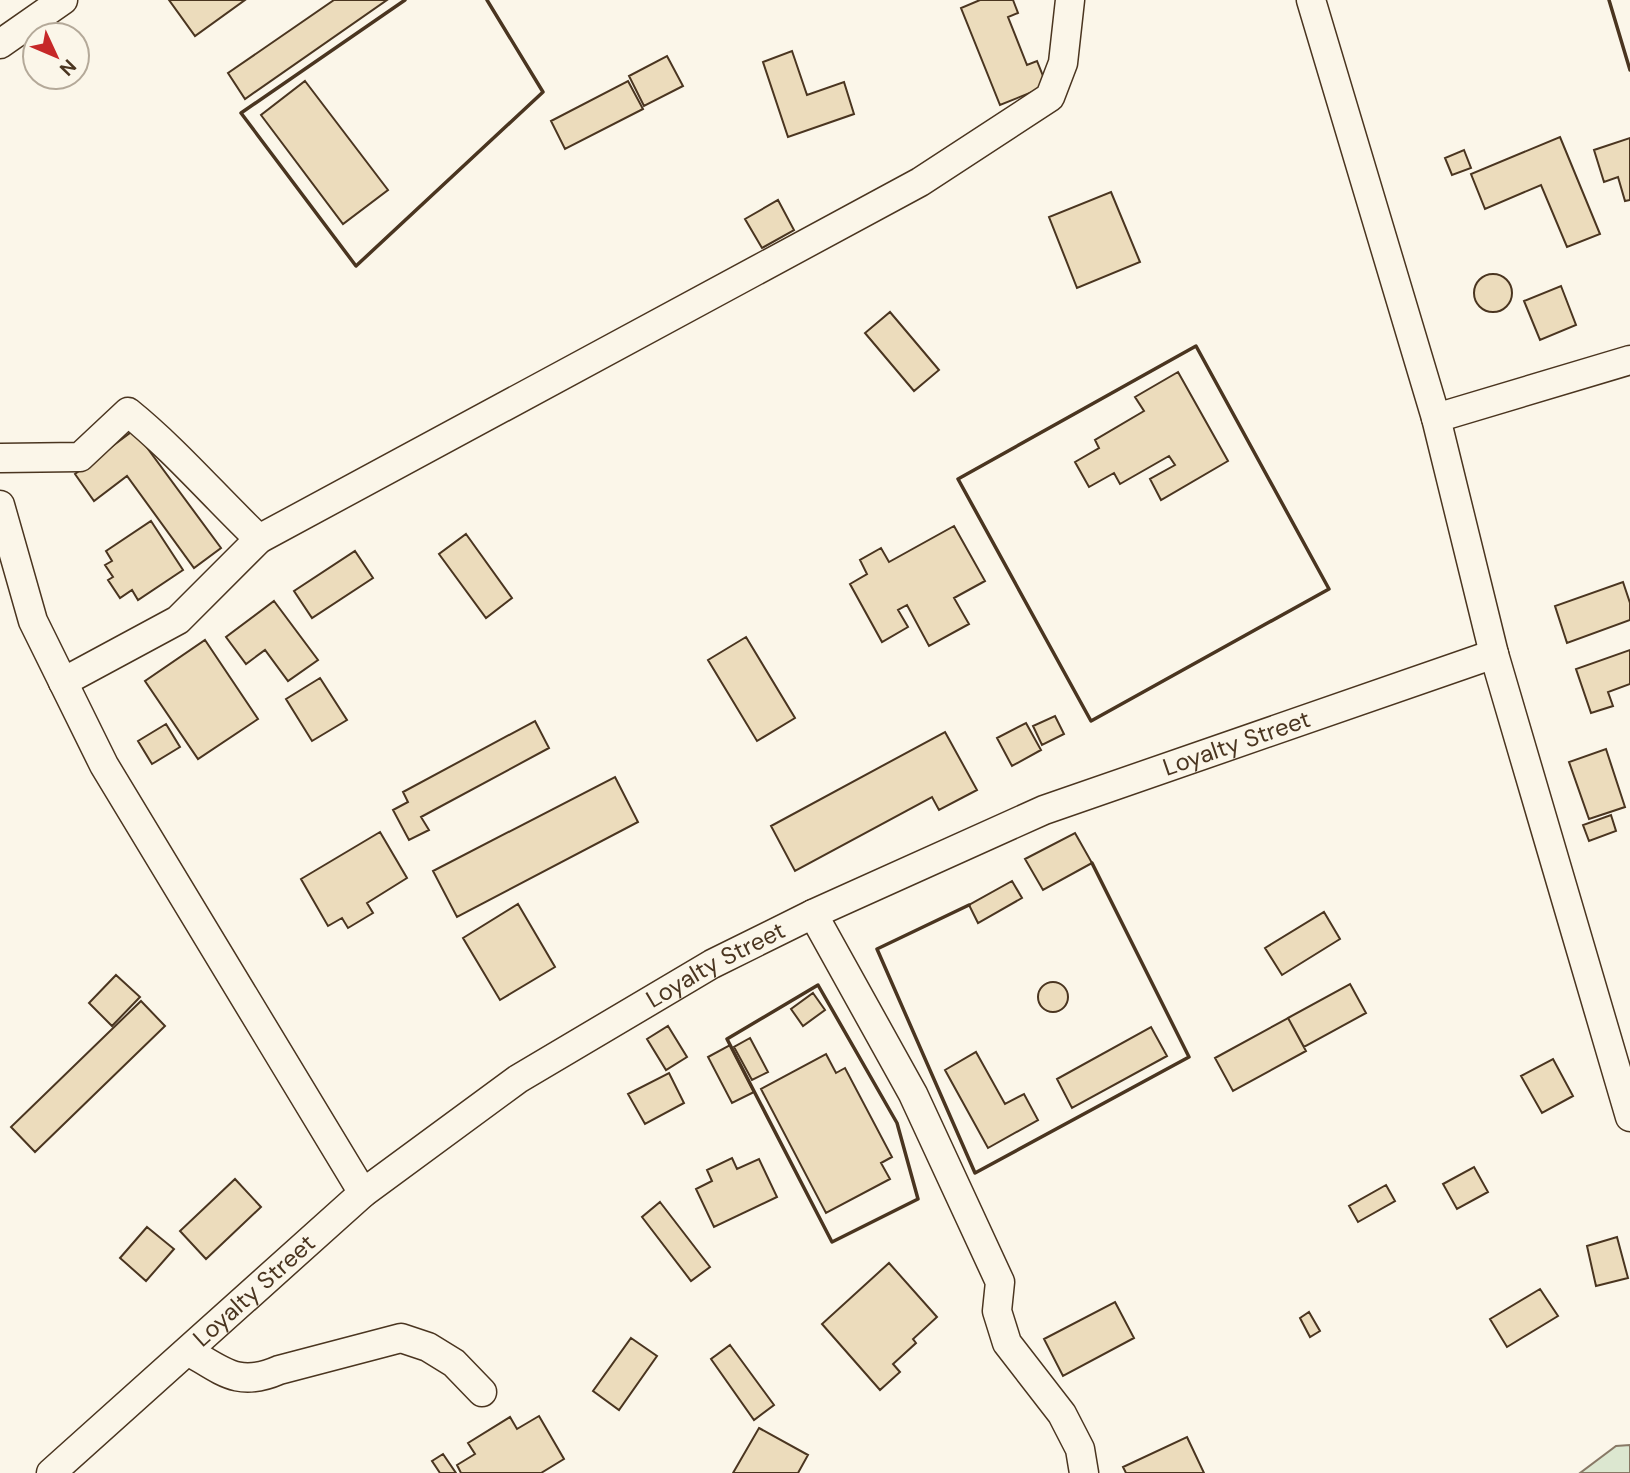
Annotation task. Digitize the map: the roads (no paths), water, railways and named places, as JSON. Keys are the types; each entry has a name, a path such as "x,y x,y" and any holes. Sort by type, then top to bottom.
{"street":[{"path":"0,44 63,0"},
{"path":"63,682 178,620 259,539 920,182 1050,97 1063,63 1070,0"},
{"path":"1311,0 1436,418 1494,653 1625,1083 1630,1116"},
{"path":"1436,418 1630,360"},
{"path":"0,473 0,456 80,457 128,412 156,435 259,539"},
{"path":"0,505 33,621 104,765 363,1193"},
{"name":"Loyalty Street","path":"51,1473 363,1193 518,1079 712,964 813,914 1044,810 1494,653"},
{"path":"813,914 913,1094 1000,1282 997,1311 1007,1343 1062,1414 1080,1449 1084,1473"},
{"path":"187,1351 230,1375 259,1379 279,1370 401,1338 428,1347 454,1363 482,1392"}]}
